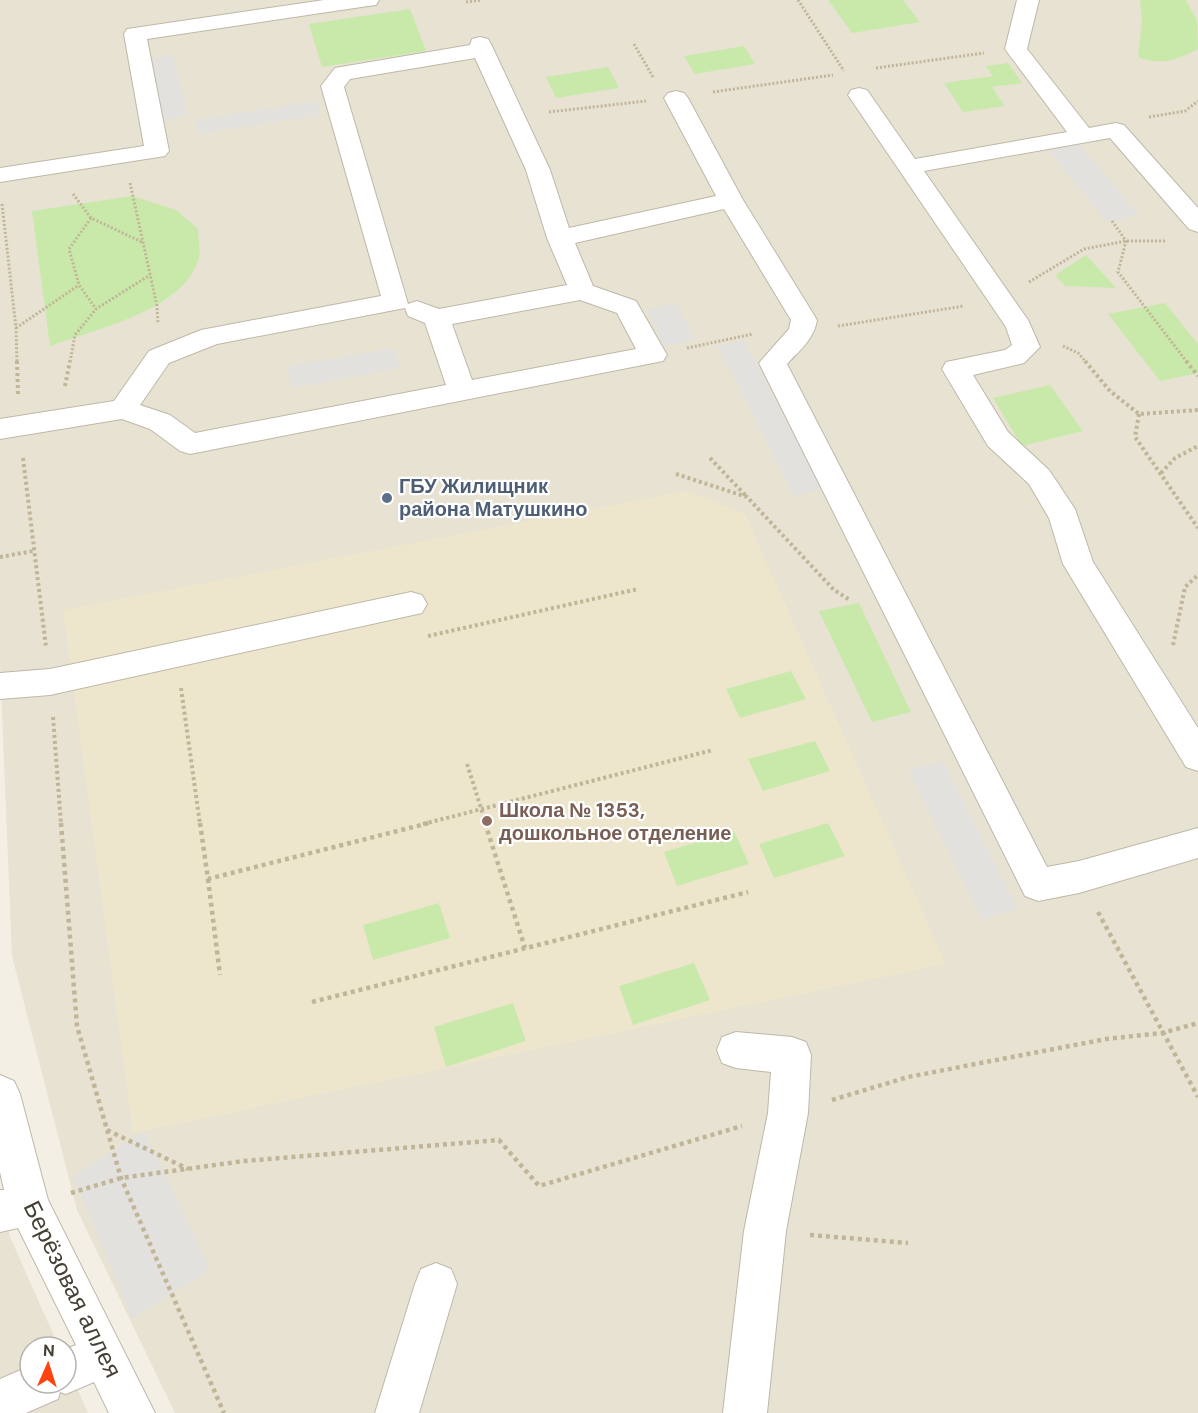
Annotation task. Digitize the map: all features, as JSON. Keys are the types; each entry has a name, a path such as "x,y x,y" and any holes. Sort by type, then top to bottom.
{"street":[{"path":"1,184 60,166 157,151 135,34 368,0"},
{"path":"1028,0 1016,49 1082,135"},
{"path":"396,302 332,86 343,73 481,47 538,170 560,238 582,291"},
{"path":"859,94 1019,326 1026,347 1014,357 956,369 998,439 1039,477 1064,517 1078,564 1198,757"},
{"path":"676,98 731,200 804,320 802,332 773,363 1038,885 1079,877 1198,843"},
{"path":"909,167 1116,130 1198,224"},
{"path":"560,238 731,200"},
{"path":"10,427 123,409 160,422 190,444 653,355 627,307 582,291 437,318 396,302 211,336 159,357 123,409"},
{"path":"437,318 462,393"},
{"path":"0,686 50,682 411,604"},
{"path":"736,1050 792,1055 788,1113 765,1231 745,1413"},
{"name":"Берёзовая аллея","path":"0,1094 15,1208 104,1354 133,1413"},
{"path":"397,1413 436,1284"},
{"path":"78,1366 104,1354"},
{"path":"0,1402 18,1394"}],"path":[{"path":"466,2 481,0"},
{"path":"798,0 859,94"},
{"path":"512,116 676,98 1016,49"},
{"path":"1116,130 1127,121 1185,111 1198,101"},
{"path":"125,156 157,306 159,357"},
{"path":"60,166 73,194 91,218 142,242"},
{"path":"1,184 16,328 10,427 33,551 50,682 77,1026 121,1178 224,1413"},
{"path":"91,218 69,249 80,285 96,309"},
{"path":"1112,221 1126,241 1118,272 1198,376"},
{"path":"1026,284 1084,249 1126,241 1174,241"},
{"path":"58,419 75,335 96,309 150,275"},
{"path":"16,328 80,285"},
{"path":"1019,326 1078,353 1110,391 1139,414 1198,410"},
{"path":"1139,414 1135,437 1198,528"},
{"path":"1161,473 1175,459 1198,446"},
{"path":"710,458 834,590 854,603"},
{"path":"676,474 747,497"},
{"path":"0,557 33,551"},
{"path":"1162,700 1185,587 1198,575"},
{"path":"176,655 220,975"},
{"path":"208,879 713,750"},
{"path":"468,764 525,948"},
{"path":"1079,877 1198,1097"},
{"path":"312,1002 748,892"},
{"path":"15,1208 121,1178 244,1161 499,1140 539,1186 908,1077 1106,1039 1162,1033 1198,1023"},
{"path":"106,1130 189,1169"},
{"path":"765,1231 908,1243"}],"shaded area":[{"path":"0,0 1198,0 1198,1413 175,1413 77,1210 12,956 0,663"},
{"path":"173,55 187,116 164,120 151,58"},
{"path":"316,101 320,115 198,134 195,120"},
{"path":"1073,137 1139,215 1107,222 1043,143"},
{"path":"677,303 694,340 664,346 647,309"},
{"path":"744,340 822,489 794,496 717,345"},
{"path":"394,348 400,368 292,388 287,366"},
{"name":"Школа № 1353, дошкольное отделение","path":"686,491 745,514 946,964 133,1133 63,610"},
{"path":"943,761 1018,909 982,919 908,769"},
{"path":"144,1131 210,1270 132,1318 73,1176"},
{"path":"0,1197 10,1237 54,1335 18,1335 18,1395 78,1395 78,1391 88,1413 0,1413"}],"green space":[{"path":"828,0 903,0 920,22 852,33"},
{"path":"1140,0 1186,0 1197,21 1198,49 1183,56 1161,61 1138,57 1142,22"},
{"path":"410,9 426,51 322,67 309,24"},
{"path":"744,46 755,64 695,74 684,56"},
{"path":"1008,63 1022,83 992,87 1005,106 963,112 944,83 993,76 986,66"},
{"path":"608,67 619,88 556,98 546,77"},
{"path":"132,196 176,210 198,229 200,254 191,275 177,291 137,315 50,346 32,211"},
{"path":"1086,255 1116,288 1065,286 1055,275"},
{"path":"1165,303 1198,344 1198,373 1160,381 1108,314"},
{"path":"1050,385 1083,431 1022,446 993,398"},
{"path":"859,603 911,712 872,722 819,611"},
{"path":"791,671 806,699 740,718 726,689"},
{"path":"815,741 830,771 763,791 748,759"},
{"path":"828,823 845,856 774,878 759,844"},
{"path":"734,831 749,864 677,886 664,852"},
{"path":"439,903 450,938 373,960 363,925"},
{"path":"694,963 710,1000 633,1025 619,986"},
{"path":"513,1003 526,1041 446,1067 434,1027"}],"place":[{"name":"ГБУ Жилищник района Матушкино","path":"387,498"},
{"name":"Школа № 1353, дошкольное отделение","path":"487,821"}]}
